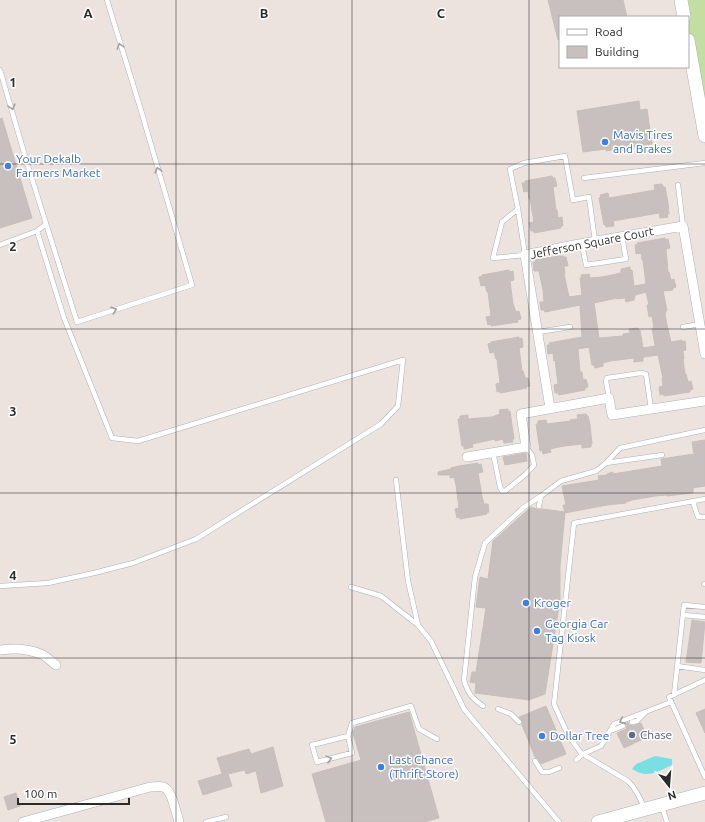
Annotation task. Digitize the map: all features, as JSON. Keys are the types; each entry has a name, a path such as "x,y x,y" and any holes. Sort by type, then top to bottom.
{"main road":[{"path":"681,0 684,16"},
{"path":"689,45 705,132"},
{"path":"598,822 705,793"}],"street":[{"name":"Jefferson Square Court","path":"550,408 525,255 582,243 683,226"},
{"path":"683,226 701,304 700,324 705,354"},
{"path":"467,457 526,447 521,414 609,398 612,415 705,401"},
{"path":"0,650 27,650 44,656 56,665"},
{"path":"23,822 156,786 167,788 179,822"}],"lane":[{"path":"0,70 77,322 192,285 140,108 106,0"},
{"path":"518,209 502,222 493,258 525,255 518,209 510,169 524,163 565,156 573,200 588,197 595,241"},
{"path":"584,178 705,163"},
{"path":"678,185 683,226"},
{"path":"0,245 37,231 46,224"},
{"path":"0,586 48,583 94,573 133,563 196,539 381,424 398,406 403,360 138,441 112,438 64,318 37,231"},
{"path":"582,243 586,265 626,259 622,236"},
{"path":"683,327 700,324"},
{"path":"538,332 570,327"},
{"path":"609,398 606,381 608,378 640,373 646,374 651,409"},
{"path":"484,706 473,699 467,690 464,680 475,577 485,543 524,507 561,481 596,472 620,448 705,430"},
{"path":"493,452 500,487 505,491 526,474 534,465 532,455 526,447"},
{"path":"606,463 662,455"},
{"path":"396,480 408,581 418,625"},
{"path":"539,506 541,496"},
{"path":"645,809 640,796 628,781 604,768 583,754 568,735 554,704 574,522 705,499"},
{"path":"693,502 698,517 705,517"},
{"path":"351,587 382,596 418,625 432,641 464,709 559,822"},
{"path":"674,695 684,605 705,607"},
{"path":"683,615 705,617"},
{"path":"677,666 705,670"},
{"path":"705,680 669,698 703,765 705,777"},
{"path":"576,760 583,754 601,746 614,724 671,702"},
{"path":"348,736 312,745 317,762 352,753 348,736 352,723 412,706 420,729 437,739"},
{"path":"498,709 511,714 519,722"},
{"path":"632,722 637,720 646,712"},
{"path":"610,731 623,726"},
{"path":"535,761 542,772 549,772 559,768"},
{"path":"661,805 667,822"},
{"path":"206,822 226,817"}],"green space":[{"path":"678,0 705,0 705,145 689,61 689,16 687,16"}],"water":[{"path":"655,756 672,759 672,765 657,772 647,774 642,774 632,769 636,764"}],"building":[{"path":"548,0 623,0 627,16 559,16 558,40"},
{"path":"639,101 640,110 647,109 652,144 606,151 606,149 583,152 577,111"},
{"name":"Your Dekalb Farmers Market","path":"2,118 32,218 0,228 0,119"},
{"path":"552,176 555,178 557,186 553,187 556,210 558,218 562,217 563,226 560,226 561,228 534,233 534,231 531,231 529,223 534,222 530,199 528,191 524,192 522,183 525,183 525,181"},
{"path":"662,184 663,187 665,187 668,203 668,217 660,218 659,213 613,221 614,226 606,227 605,224 604,225 599,198 601,197 600,195 608,193 609,198 655,190 654,185"},
{"path":"665,238 665,240 668,239 670,248 666,249 668,272 671,280 674,279 676,287 673,288 673,290 663,291 667,310 665,314 671,342 682,340 682,342 685,341 686,350 683,351 683,359 685,374 688,382 691,381 693,389 690,390 690,392 664,396 663,394 660,395 659,387 663,386 663,378 658,355 644,357 643,361 634,362 634,358 610,361 603,363 603,366 595,368 594,365 592,365 589,347 578,349 580,372 582,372 583,380 586,379 588,387 585,388 585,390 559,395 558,393 555,393 554,385 558,384 555,360 554,361 553,353 548,354 547,345 550,345 549,343 582,337 580,305 545,312 544,310 541,310 540,302 544,302 543,290 539,271 534,271 533,262 536,262 535,260 558,256 566,257 568,266 564,266 564,274 569,297 582,295 581,275 589,274 590,278 602,277 621,273 621,269 630,267 630,270 632,270 634,286 646,284 641,253 636,254 635,245 638,244 637,243","holes":["646,292 649,305 647,305 649,317 652,316 655,346 643,348 640,330 639,331 638,328 629,329 630,333 623,334 623,336 599,338 594,303 617,298 625,298 626,302 634,300 635,295"]},
{"path":"509,270 510,272 513,271 514,280 510,281 513,304 516,312 519,311 521,319 517,320 518,322 491,326 491,324 488,325 486,317 491,316 488,292 485,285 481,286 479,277 482,275"},
{"path":"519,337 519,339 522,338 523,347 519,348 522,371 525,378 528,378 530,386 526,387 527,388 500,393 500,391 497,392 496,384 500,383 497,359 494,352 490,353 488,344 491,342"},
{"path":"508,409 508,412 510,411 514,439 512,439 513,442 504,443 503,439 495,441 495,439 472,444 473,447 464,449 464,446 462,446 458,419 460,419 460,416 468,415 468,419 492,417 500,414 499,410"},
{"path":"586,414 590,425 591,447 582,448 582,444 550,449 551,452 543,454 542,450 540,451 536,424 538,424 538,421 546,420 547,424 571,421 570,420 578,419 577,415"},
{"path":"705,440 705,486 693,488 693,493 655,496 632,500 626,503 565,513 563,505 566,505 562,486 599,480 598,476 607,475 613,472 613,474 662,466 661,459 694,454 692,442"},
{"path":"526,453 527,461 505,465 503,457"},
{"path":"478,463 478,465 481,464 483,472 478,473 482,496 484,504 488,504 489,512 487,512 487,514 460,519 459,517 457,518 455,509 459,508 454,477 450,478 450,475 438,475 438,472 459,466"},
{"path":"531,507 539,510 542,509 565,512 560,566 560,600 545,694 529,700 475,693 476,683 470,682 472,672 476,672 486,608 476,607 480,577 488,579 493,541"},
{"path":"692,620 705,622 701,663 686,662"},
{"name":"Dollar Tree","path":"546,706 566,754 541,764 535,757 522,725 522,721 519,717"},
{"path":"705,709 705,733 696,713"},
{"name":"Last Chance (Thrift Store)","path":"409,712 439,818 424,822 326,822 312,774 361,760 353,733 355,727"},
{"name":"Chase","path":"628,722 629,725 633,726 641,723 647,737 624,748 617,733 626,729 626,724"},
{"path":"273,747 283,786 261,793 256,771 246,774 245,770 228,774 232,786 203,795 198,781 222,774 217,758 249,749 251,754"},
{"path":"16,793 20,806 8,810 4,797"}],"place":[{"name":"Mavis Tires and Brakes","path":"605,142"},
{"name":"Your Dekalb Farmers Market","path":"8,166"},
{"name":"Kroger","path":"526,603"},
{"name":"Georgia Car Tag Kiosk","path":"537,631"},
{"name":"Chase","path":"632,735"},
{"name":"Dollar Tree","path":"542,736"},
{"name":"Last Chance (Thrift Store)","path":"381,767"}]}
